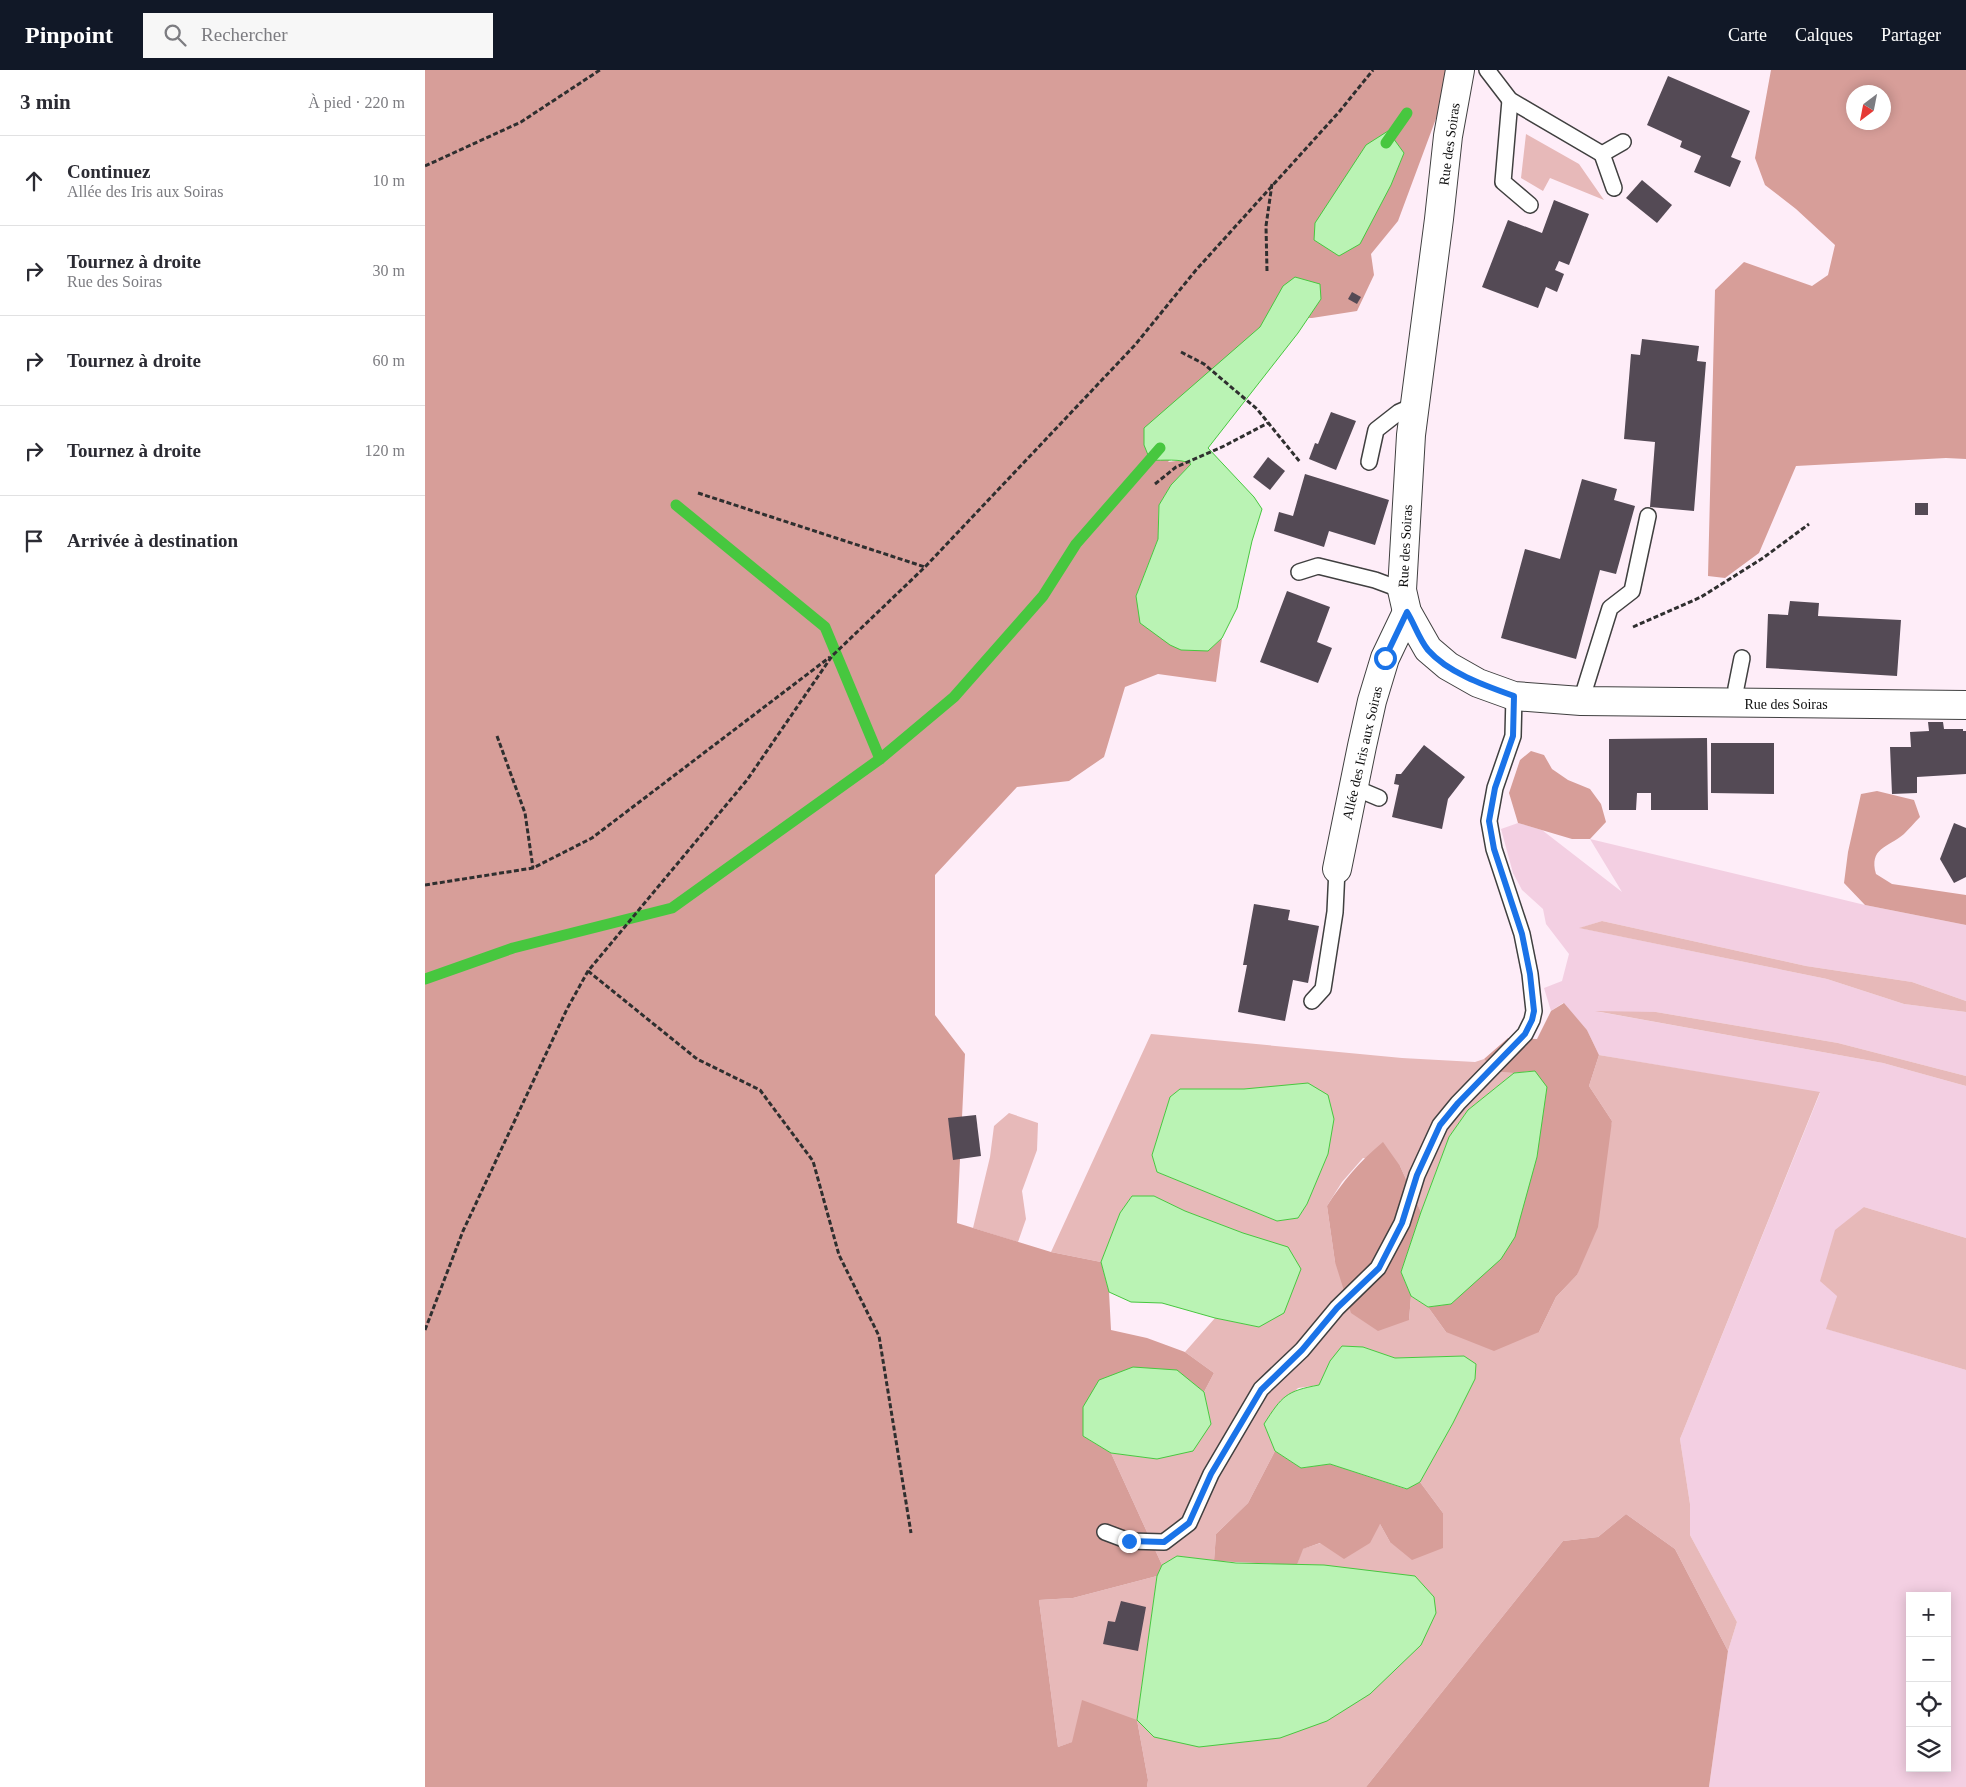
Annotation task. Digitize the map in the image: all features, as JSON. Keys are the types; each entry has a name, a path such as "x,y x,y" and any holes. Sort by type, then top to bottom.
{"street":[{"name":"Rue des Soiras","path":"1460,70 1448,136 1411,435 1404,601 1428,649 1448,666 1478,683 1514,696 1581,701 1966,705"},
{"name":"Allée des Iris aux Soiras","path":"1337,869 1372,702 1404,601"}],"lane":[{"path":"1487,70 1510,100 1602,154 1614,188"},
{"path":"1510,100 1503,182 1530,205"},
{"path":"1602,154 1623,142"},
{"path":"1369,462 1376,430 1399,412 1415,405"},
{"path":"1581,701 1610,608 1632,591 1648,516"},
{"path":"1299,572 1318,566 1375,580 1404,601"},
{"path":"1737,703 1736,688 1743,658"},
{"path":"1105,1532 1129,1541 1164,1542 1189,1523 1211,1474 1261,1390 1302,1350 1337,1308 1379,1268 1402,1223 1417,1175 1440,1125 1458,1103 1525,1034 1532,1020 1534,1011 1530,974 1522,934 1494,849 1489,821 1495,788 1513,736 1514,696"},
{"path":"1353,787 1379,798"},
{"path":"1312,1001 1323,989 1335,912 1337,869"}],"path":[{"path":"425,166 521,122 600,70"},
{"path":"425,886 533,868 592,838 832,656 925,567 1135,345 1196,270 1339,112 1373,70"},
{"path":"1267,271 1267,226 1273,184"},
{"path":"1181,352 1204,364 1257,409 1300,462"},
{"path":"1155,484 1176,467 1224,446 1268,423"},
{"path":"698,493 925,567"},
{"path":"1600,640 1666,614 1701,597 1763,558 1809,524"},
{"path":"425,1330 463,1231 567,1009 588,971 747,780 832,656"},
{"path":"497,736 525,813 533,868"},
{"path":"588,971 697,1059 759,1090 813,1161 839,1254 879,1336 911,1533"}],"shaded area":[{"path":"425,70 1454,70 1398,221 1371,254 1374,275 1357,311 1312,318 1292,318 1168,462 1184,460 1191,464 1171,485 1159,505 1158,539 1136,596 1208,651 1222,638 1216,682 1158,674 1125,687 1104,757 1069,781 1017,787 935,875 935,1015 965,1054 957,1223 1051,1252 1101,1262 1109,1292 1111,1330 1147,1338 1185,1352 1214,1373 1204,1392 1176,1370 1083,1436 1111,1453 1162,1565 1157,1576 1073,1598 1039,1600 1058,1747 1072,1742 1082,1700 1137,1720 1148,1780 1147,1787 425,1787"},
{"path":"1771,70 1966,70 1966,459 1946,458 1796,466 1759,553 1725,578 1708,576 1715,290 1744,262 1812,286 1828,275 1835,245 1796,209 1765,185 1755,158"},
{"path":"1388,131 1404,153 1391,185 1360,244 1339,256 1314,240 1315,223 1366,145"},
{"path":"1526,134 1579,164 1604,200 1550,178 1543,191 1521,178"},
{"path":"1295,277 1320,284 1321,299 1298,333 1208,448 1254,497 1262,509 1252,541 1237,608 1222,638 1208,651 1181,650 1170,645 1140,623 1136,596 1158,539 1159,505 1171,485 1191,464 1177,460 1150,460 1144,445 1144,428 1260,327 1283,286"},
{"path":"1531,751 1544,755 1552,769 1568,780 1590,789 1601,804 1606,822 1590,839 1572,839 1518,823 1509,793 1520,760"},
{"path":"1877,791 1914,800 1920,817 1904,834 1881,849 1877,854 1874,865 1876,874 1892,884 1966,895 1966,925 1865,905 1844,883 1848,852 1861,794"},
{"path":"1518,823 1542,830 1622,892 1590,839 1865,905 1966,925 1966,1001 1912,982 1806,966 1602,921 1580,928 1827,979 1904,1004 1966,1012 1966,1076 1838,1043 1656,1012 1600,1012 1883,1063 1966,1086 1966,1238 1864,1207 1827,1329 1966,1370 1966,1787 1709,1787 1728,1651 1737,1622 1690,1535 1690,1504 1680,1439 1820,1093 1599,1055 1587,1030 1563,1003 1551,1011 1544,988 1562,981 1569,954 1546,924 1543,909 1522,890 1513,873 1501,829"},
{"path":"1602,921 1806,966 1912,982 1966,1001 1966,1012 1904,1004 1827,979 1579,928"},
{"path":"1564,1003 1587,1030 1599,1055 1589,1086 1612,1121 1598,1227 1577,1275 1556,1297 1539,1332 1494,1351 1446,1332 1428,1307 1451,1304 1475,1281 1535,1071 1495,1072 1484,1059 1508,1038 1537,1039 1551,1011"},
{"path":"1595,1011 1656,1012 1838,1043 1966,1076 1966,1086 1883,1063"},
{"path":"1151,1034 1402,1058 1475,1062 1484,1059 1495,1072 1514,1073 1468,1110 1449,1137 1421,1212 1400,1166 1363,1158 1342,1182 1327,1206 1335,1262 1409,1320 1411,1296 1428,1307 1446,1332 1539,1332 1556,1297 1577,1275 1612,1121 1589,1086 1599,1055 1820,1092 1680,1439 1690,1504 1690,1535 1737,1622 1728,1651 1675,1549 1626,1514 1598,1537 1563,1541 1366,1787 1147,1787 1148,1780 1137,1720 1324,1565 1297,1565 1302,1549 1380,1524 1390,1542 1443,1513 1420,1482 1453,1423 1464,1356 1395,1358 1363,1347 1330,1361 1319,1385 1298,1388 1264,1424 1275,1451 1248,1503 1216,1534 1214,1561 1177,1556 1162,1565 1111,1453 1157,1459 1211,1424 1204,1392 1214,1373 1185,1352 1215,1318 1259,1327 1243,1233 1185,1211 1154,1196 1132,1196 1120,1213 1101,1262 1051,1252","holes":["1180,1089 1244,1089 1328,1154 1307,1204 1298,1218 1277,1221 1157,1172 1152,1155 1170,1097"]},
{"path":"1535,1071 1547,1087 1537,1157 1515,1237 1501,1259 1451,1304 1428,1307 1411,1296 1401,1272 1449,1137 1468,1110 1514,1073"},
{"path":"1308,1083 1328,1095 1334,1119 1328,1154 1307,1204 1298,1218 1277,1221 1157,1172 1152,1155 1170,1097 1180,1089 1244,1089"},
{"path":"1009,1113 1038,1123 1037,1150 1022,1191 1026,1219 1018,1242 973,1228 990,1157 994,1126"},
{"path":"1383,1142 1400,1166 1421,1212 1401,1272 1411,1296 1409,1320 1378,1331 1351,1313 1335,1262 1327,1206 1352,1172"},
{"path":"1132,1196 1154,1196 1185,1211 1243,1233 1288,1247 1301,1269 1284,1313 1259,1327 1215,1318 1162,1303 1131,1302 1109,1292 1101,1262 1120,1213"},
{"path":"1864,1207 1966,1238 1966,1370 1826,1329 1837,1296 1820,1281 1835,1230"},
{"path":"1342,1346 1363,1347 1395,1358 1464,1356 1476,1364 1475,1379 1453,1423 1420,1482 1407,1489 1330,1464 1301,1468 1275,1451 1264,1424 1286,1396 1299,1390 1319,1385 1330,1361"},
{"path":"1133,1367 1177,1370 1204,1392 1211,1424 1193,1451 1157,1459 1111,1453 1083,1436 1083,1407 1099,1380"},
{"path":"1275,1451 1301,1468 1330,1464 1406,1489 1420,1482 1443,1513 1443,1548 1412,1560 1390,1542 1380,1524 1370,1543 1344,1559 1320,1543 1303,1549 1297,1565 1214,1561 1216,1534 1248,1503"},
{"path":"1626,1514 1675,1549 1728,1651 1709,1787 1366,1787 1563,1541 1598,1537"},
{"path":"1177,1556 1236,1563 1324,1565 1415,1576 1434,1597 1436,1613 1421,1645 1370,1694 1327,1721 1280,1738 1199,1747 1154,1737 1137,1720 1157,1576 1162,1565"},
{"path":"1157,1576 1137,1720 1058,1747 1039,1600 1073,1598"}],"building":[{"path":"1668,76 1750,111 1731,157 1741,161 1730,187 1694,172 1701,156 1680,147 1682,141 1647,125"},
{"path":"1642,180 1672,205 1657,223 1626,198"},
{"path":"1554,200 1589,214 1569,265 1559,261 1555,270 1564,274 1557,292 1546,287 1538,308 1482,287 1508,220 1542,233"},
{"path":"1352,292 1361,297 1357,304 1348,299"},
{"path":"1642,339 1699,346 1697,361 1706,362 1694,511 1650,507 1655,442 1624,439 1631,354 1640,355"},
{"path":"1331,412 1356,421 1336,470 1309,459 1315,443 1318,444"},
{"path":"1268,457 1285,471 1270,490 1253,477"},
{"path":"1305,474 1389,500 1375,545 1329,531 1324,547 1274,531 1279,512 1293,516"},
{"path":"1582,479 1617,489 1614,500 1635,506 1616,574 1600,570 1576,659 1501,638 1525,549 1560,559"},
{"path":"1915,503 1928,503 1928,515 1915,515"},
{"path":"1287,591 1330,607 1317,642 1332,648 1318,683 1260,662"},
{"path":"1790,601 1819,603 1818,616 1901,620 1897,676 1766,668 1768,614 1788,615"},
{"path":"1928,722 1943,722 1944,729 1963,729 1963,731 1966,731 1966,774 1917,777 1917,793 1892,794 1890,747 1911,747 1910,732 1929,731"},
{"path":"1707,738 1708,810 1651,810 1651,793 1637,793 1636,810 1609,810 1609,739"},
{"path":"1711,743 1774,743 1774,794 1711,793"},
{"path":"1424,745 1465,777 1448,799 1442,829 1392,817 1399,785 1394,784 1396,774 1401,774"},
{"path":"1954,823 1966,828 1966,877 1954,883 1940,859"},
{"path":"1254,904 1290,910 1288,920 1319,926 1308,983 1293,980 1285,1021 1238,1012 1247,965 1243,965"},
{"path":"976,1115 981,1156 953,1160 948,1118"},
{"path":"1121,1601 1146,1607 1138,1651 1103,1644 1108,1621 1115,1622"}],"waterway":[{"path":"1386,143 1407,113"},
{"path":"425,979 513,948 672,908 880,759 954,697 1043,596 1076,544 1160,448"},
{"path":"676,505 825,627 880,759"}],"route":[{"path":"1129,1541 1164,1542 1189,1523 1211,1474 1261,1390 1302,1350 1337,1308 1379,1268 1402,1223 1417,1175 1440,1125 1458,1103 1525,1034 1532,1020 1534,1011 1530,974 1522,934 1494,849 1489,821 1495,788 1513,736 1514,696 1478,683 1448,666 1428,649 1407,612 1385,658"}]}
